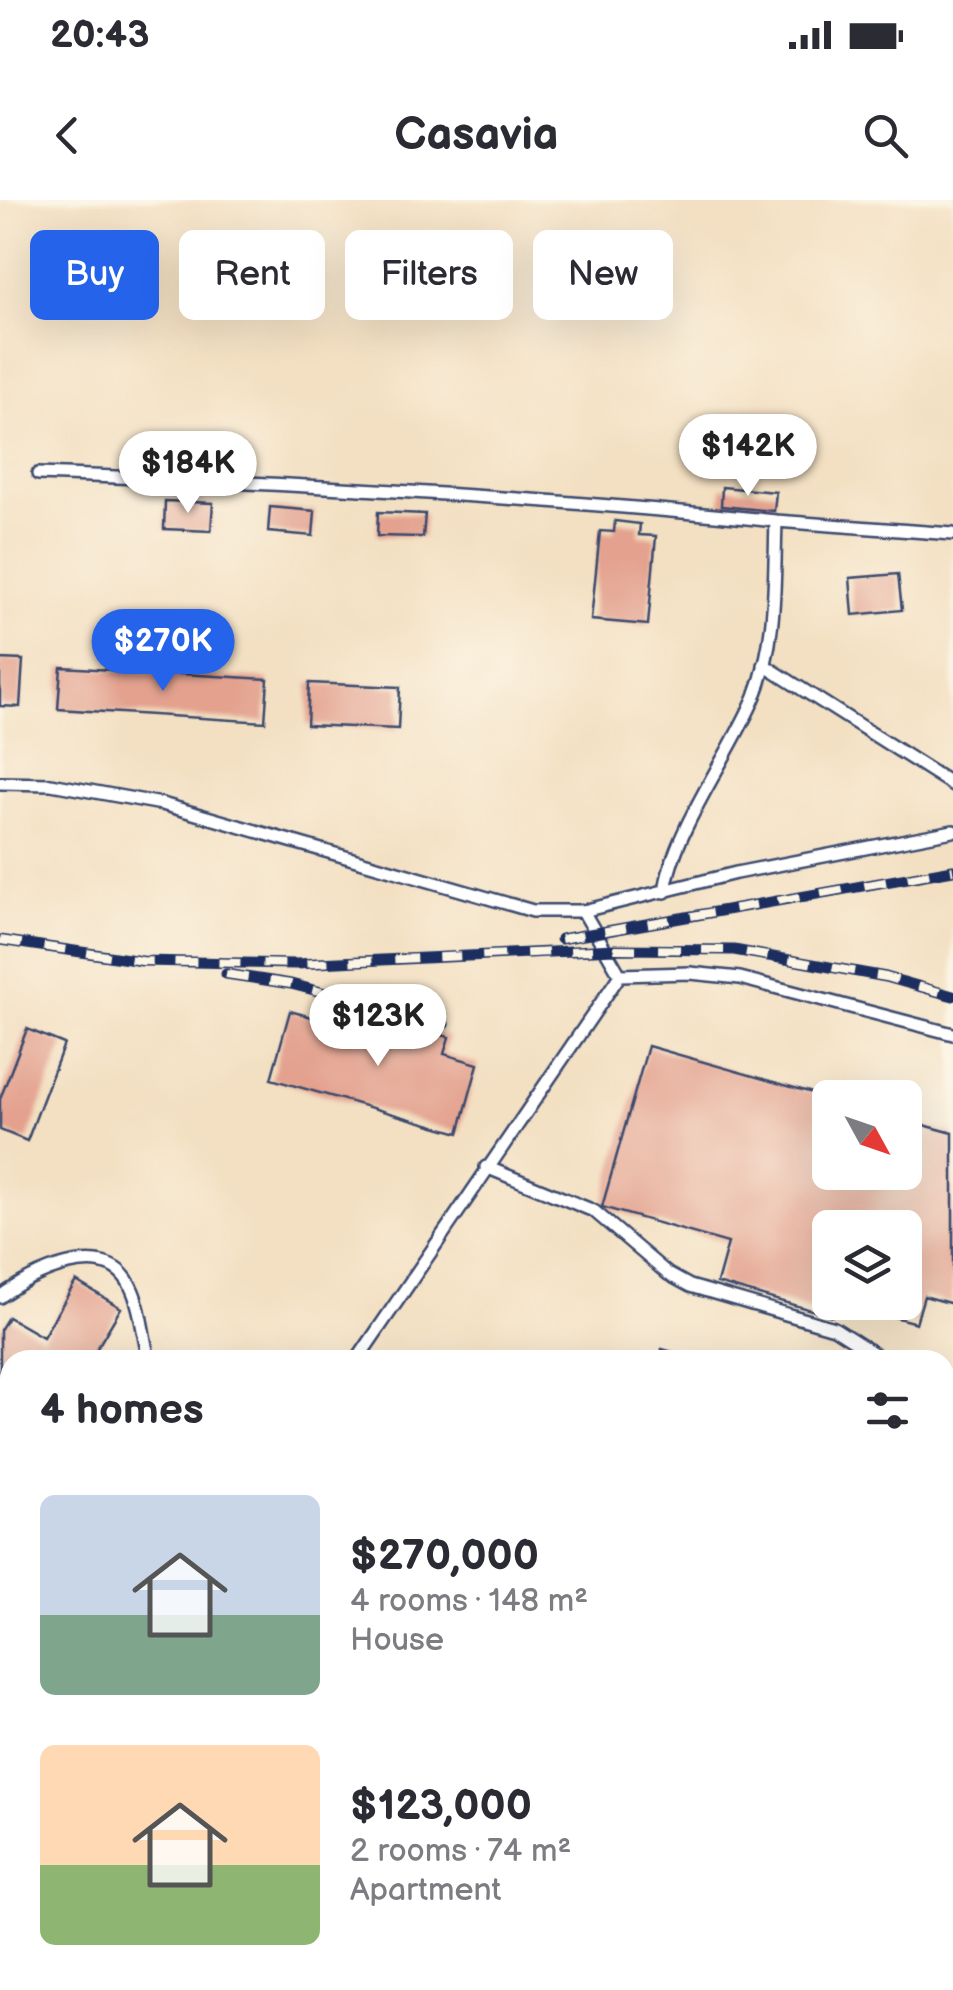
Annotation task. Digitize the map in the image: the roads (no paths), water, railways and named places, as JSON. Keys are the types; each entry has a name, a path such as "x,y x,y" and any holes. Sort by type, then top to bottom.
{"lane":[{"path":"38,474 360,486 953,534"},
{"path":"665,892 680,846 755,696 772,627 776,521"},
{"path":"764,665 953,785"},
{"path":"0,783 102,791 533,912 583,911 736,873 953,832"},
{"path":"583,911 620,975"},
{"path":"620,975 690,973 740,978 953,1034"},
{"path":"364,1350 620,975"},
{"path":"486,1167 594,1211 668,1274 690,1286 834,1328 868,1350"},
{"path":"0,1297 72,1262 104,1262 123,1274 132,1287 147,1350"}],"railway":[{"path":"561,939 953,870"},
{"path":"0,940 142,961 296,964 615,949 734,950 886,977 953,996"},
{"path":"226,974 291,984 444,1024"}]}
